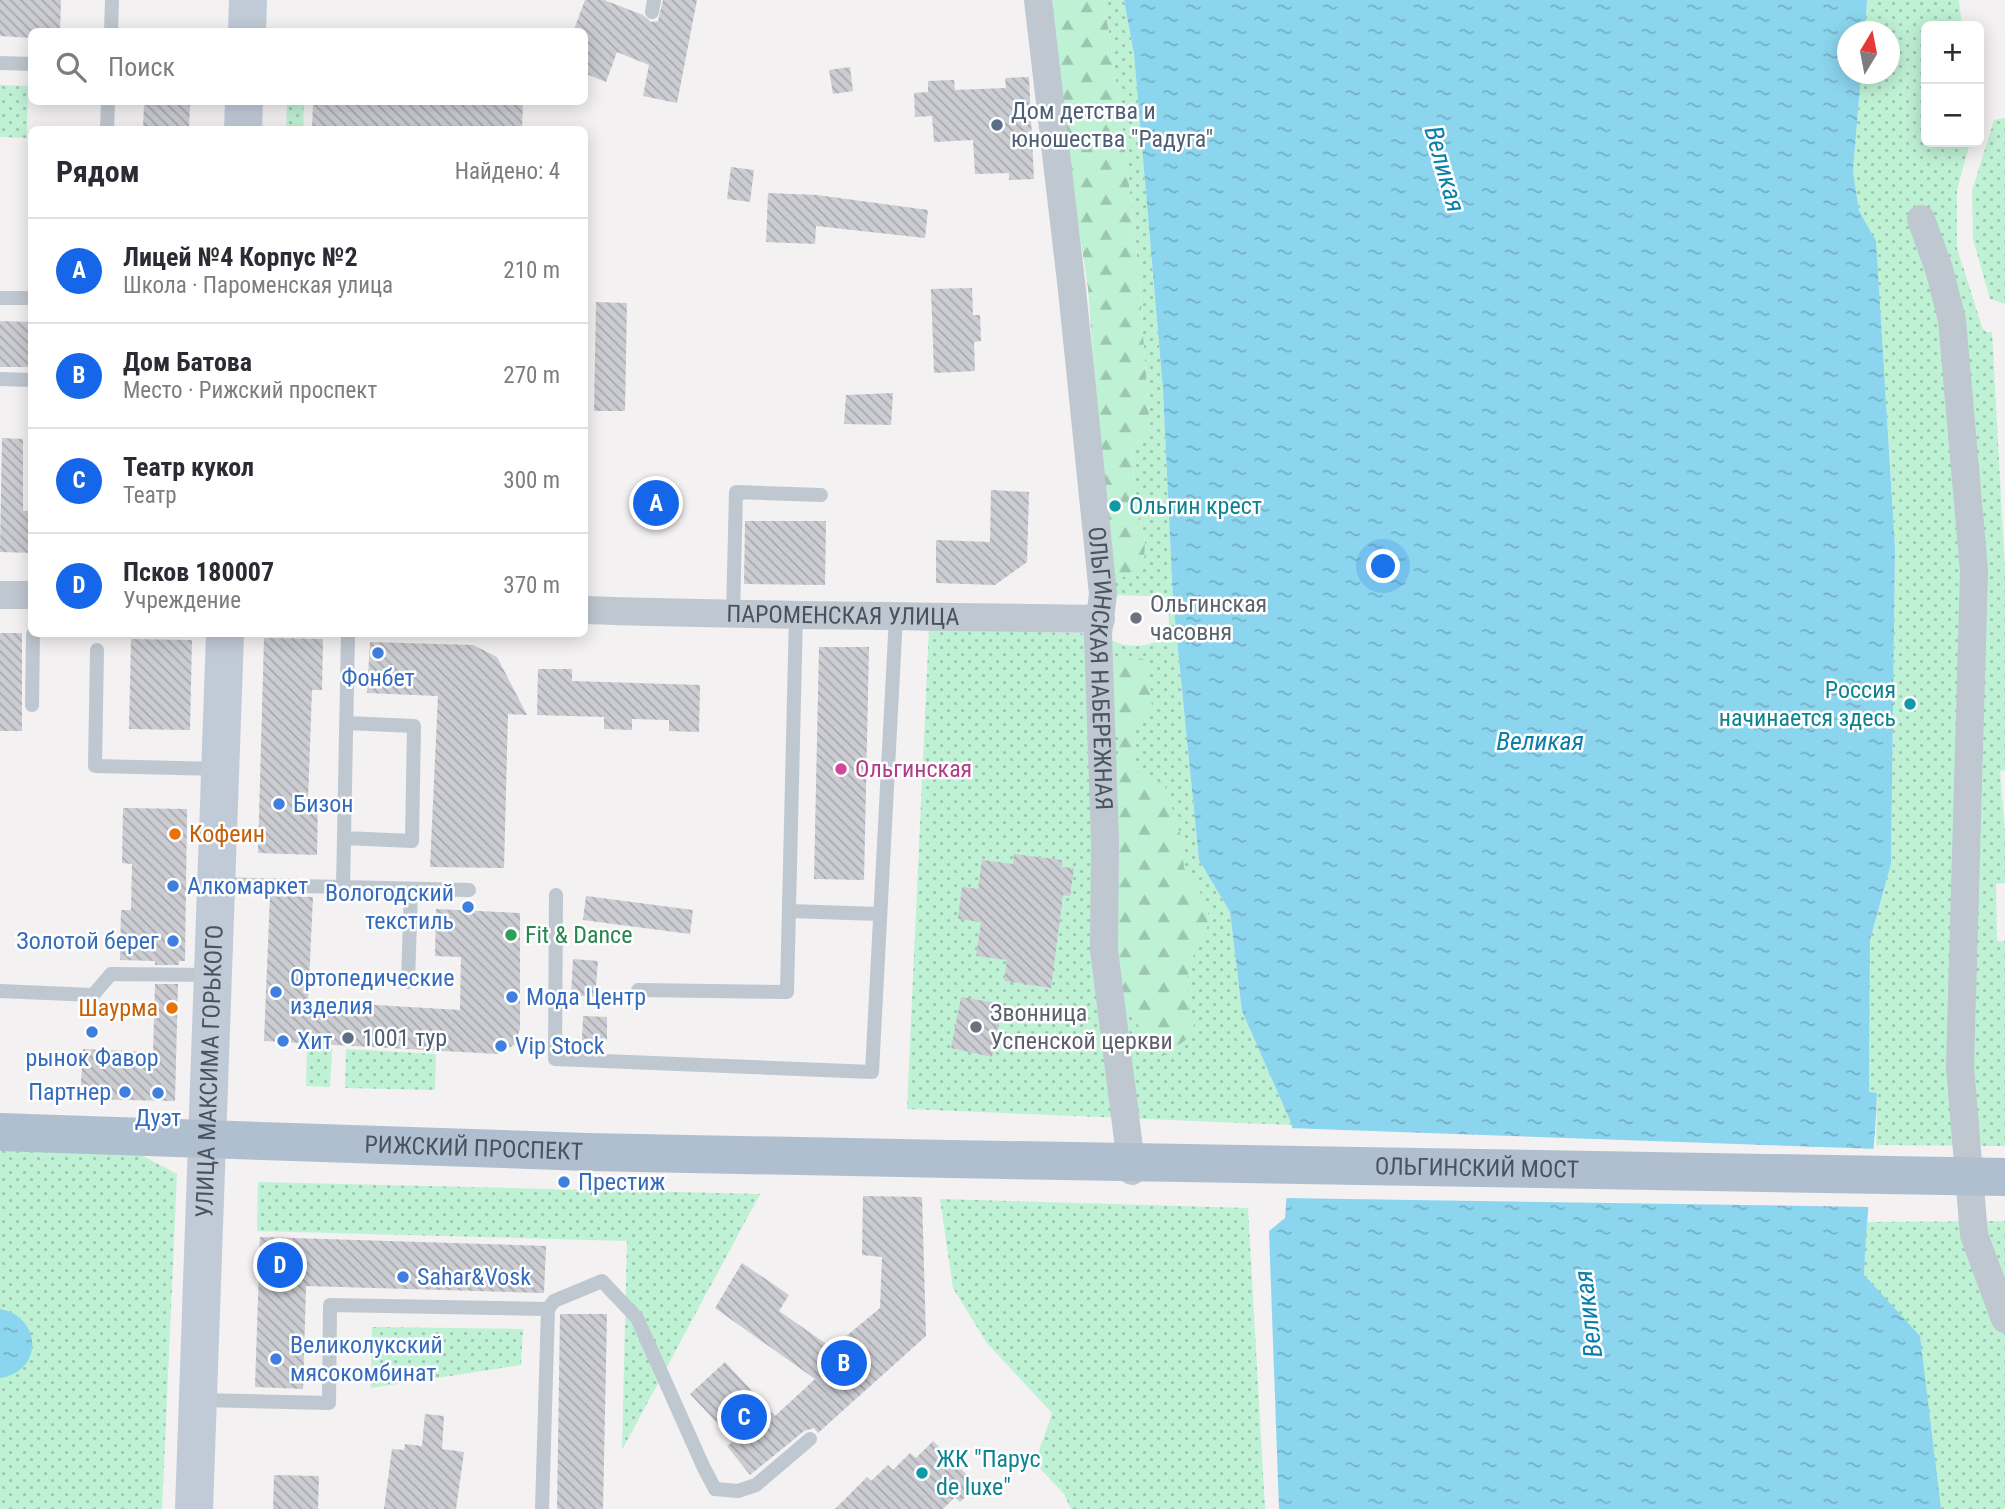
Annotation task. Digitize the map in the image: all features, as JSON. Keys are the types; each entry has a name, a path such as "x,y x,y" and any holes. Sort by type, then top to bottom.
{"main road":[{"path":"247,28 248,0"},
{"path":"243,126 244,105"},
{"name":"УЛИЦА МАКСИМА ГОРЬКОГО","path":"194,1509 225,637"},
{"name":"РИЖСКИЙ ПРОСПЕКТ","path":"0,1132 588,1152 950,1159"},
{"name":"ОЛЬГИНСКИЙ МОСТ","path":"950,1159 2005,1177"}],"street":[{"name":"ОЛЬГИНСКАЯ НАБЕРЕЖНАЯ","path":"1038,0 1069,263 1103,594 1098,634 1105,842 1104,950 1132,1171"},
{"path":"1922,219 1952,320 1974,571 1959,1068 1974,1235 2005,1319"},
{"path":"0,594 28,595"},
{"name":"ПАРОМЕНСКАЯ УЛИЦА","path":"588,610 733,615 1101,619"}],"lane":[{"path":"111,28 112,0"},
{"path":"0,63 28,64"},
{"path":"107,126 108,105"},
{"path":"0,298 28,298"},
{"path":"0,379 28,380"},
{"path":"733,615 736,492 821,495"},
{"path":"638,990 787,992 796,614"},
{"path":"556,895 555,1059 872,1072 896,616"},
{"path":"32,705 33,637"},
{"path":"343,887 348,637"},
{"path":"97,650 95,765 220,769"},
{"path":"344,838 412,841 414,726 347,723"},
{"path":"216,884 470,890"},
{"path":"408,982 411,889"},
{"path":"789,911 879,914"},
{"path":"0,991 93,995 111,974 212,975"},
{"path":"542,1509 548,1309 554,1301 602,1281 637,1318 715,1489 738,1491 756,1485 810,1439"},
{"path":"199,1400 329,1403 330,1306 548,1309"}],"green space":[{"path":"1044,0 1104,0 1138,264 1150,430 1132,447 1134,486 1145,542 1144,563 1122,578 1109,581 1088,288"},
{"path":"1104,0 1124,0 1134,54 1163,390 1173,600 1199,860 1230,912 1242,1011 1292,1125 907,1109 929,628 1098,634 1121,644 1134,646 1153,643 1165,634 1168,627 1166,606 1156,598 1110,595 1109,581 1145,542 1134,486 1132,447 1150,430 1138,264"},
{"path":"1867,0 1959,0 1961,21 1921,21 1921,147 1969,147 1957,190 1957,248 1982,327 1986,332 1992,332 2005,571 2005,770 2000,771 2005,833 2005,883 1996,884 1997,941 2005,941 2005,1146 1876,1145 1877,1094 1869,1093 1870,940 1891,864 1895,548 1885,387 1853,171 1860,84 1900,84 1900,21 1866,21"},
{"path":"0,85 28,86 27,138 0,137"},
{"path":"287,105 304,105 303,126 286,126"},
{"path":"2005,118 2005,304 1990,299 1973,239 1972,191 1994,120"},
{"path":"1121,656 1143,659 1149,669 1152,709 1134,732 1134,771 1164,783 1180,833 1184,868 1209,906 1207,928 1193,957 1186,981 1194,1025 1191,1036 1163,1056 1152,1052 1119,989 1112,784 1120,744 1111,710 1113,663"},
{"path":"307,1047 332,1048 330,1087 306,1086"},
{"path":"346,1049 436,1054 435,1090 345,1088"},
{"path":"0,1149 137,1153 177,1174 162,1509 0,1509"},
{"path":"258,1182 760,1194 622,1450 627,1241 257,1231"},
{"path":"940,1199 1248,1208 1265,1509 1071,1509 1064,1494 1035,1463 1052,1413 987,1343 953,1288"},
{"path":"2005,1221 2005,1509 1941,1509 1864,1275 1865,1222"},
{"path":"372,1327 523,1329 521,1365 371,1388"}],"water":[{"name":"Великая","path":"1124,0 1867,0 1866,21 1837,21 1837,84 1860,84 1853,171 1859,211 1876,241 1895,548 1891,864 1870,940 1869,1092 1877,1093 1864,1275 1920,1336 1941,1509 1279,1509 1269,1231 1285,1218 1292,1125 1242,1011 1230,912 1199,860 1173,600 1163,390 1134,54"},
{"path":"0,1309 14,1314 24,1322 32,1344 30,1356 24,1366 14,1374 0,1378"}],"pier":[{"path":"1288,1128 1879,1149 1871,1207 1283,1198"}],"building":[{"path":"0,0 61,0 60,28 28,28 28,38 0,36"},
{"path":"585,0 604,0 643,15 651,22 658,21 663,0 697,0 677,103 643,96 649,65 617,52 606,82 588,75 588,28 574,28"},
{"path":"850,67 853,91 833,94 829,70"},
{"path":"1029,77 1034,179 1009,180 1009,173 975,174 973,140 934,142 932,116 915,117 914,93 928,92 928,81 954,80 955,90 1006,88 1005,78"},
{"path":"144,105 190,105 189,126 143,126"},
{"path":"313,105 523,105 522,126 312,126"},
{"path":"731,167 754,170 750,202 727,199"},
{"path":"768,193 817,195 928,210 925,238 816,226 815,244 766,242"},
{"path":"972,288 973,315 980,315 981,341 974,342 975,371 934,373 931,289"},
{"path":"596,302 627,303 625,411 594,411"},
{"path":"0,321 28,322 28,367 0,367"},
{"path":"893,393 891,425 844,424 846,395"},
{"path":"2,438 23,439 23,511 28,511 28,553 0,552"},
{"path":"991,490 1029,492 1027,562 995,585 936,583 936,540 990,542"},
{"path":"745,521 826,521 825,585 744,584"},
{"path":"0,633 22,633 22,731 0,731"},
{"path":"264,638 323,639 322,690 312,690 308,801 318,801 317,855 258,853"},
{"path":"131,639 192,640 190,730 129,729"},
{"path":"370,642 473,645 497,657 527,715 508,714 504,868 430,867 438,696 367,693"},
{"name":"Ольгинская","path":"819,647 869,647 864,880 814,879"},
{"path":"538,669 572,669 572,681 700,685 699,732 669,731 669,720 632,719 632,730 604,729 604,717 537,715"},
{"path":"123,808 187,809 185,961 179,961 179,965 120,960 121,910 131,910 132,864 122,863"},
{"path":"1014,854 1062,860 1061,867 1074,868 1070,896 1063,895 1051,988 1004,981 1007,960 976,956 981,922 958,919 962,887 978,889 982,860 1013,864"},
{"path":"270,896 313,897 308,1001 460,1010 461,957 435,956 436,909 520,913 520,1029 514,1045 498,1054 264,1041"},
{"path":"586,896 693,910 690,934 583,920"},
{"path":"573,959 598,961 595,997 571,995"},
{"path":"155,984 178,984 175,1101 80,1099 83,1049 153,1052"},
{"name":"Звонница Успенской церкви","path":"961,997 1002,1004 992,1057 951,1048"},
{"path":"583,1016 607,1017 607,1041 582,1040"},
{"path":"863,1196 922,1197 926,1336 818,1433 814,1428 804,1431 750,1475 727,1446 734,1441 690,1394 725,1362 775,1416 815,1379 715,1308 742,1263 789,1295 779,1311 832,1348 880,1308 882,1257 862,1255"},
{"path":"260,1237 546,1246 544,1293 306,1286 303,1389 255,1387"},
{"path":"560,1314 607,1314 603,1509 557,1509"},
{"path":"425,1414 444,1416 442,1449 464,1452 456,1509 384,1509 392,1449 404,1450 405,1444 422,1446"},
{"name":"ЖК \"Парус de luxe\"","path":"933,1441 977,1485 960,1502 955,1497 943,1509 835,1509 867,1477 871,1481 888,1465 893,1470 910,1453 916,1458"},
{"path":"274,1475 319,1476 318,1509 273,1509"}],"place":[{"name":"Дом детства и юношества \"Радуга\"","path":"997,125"},
{"name":"Лицей №4 Корпус №2","path":"656,503"},
{"name":"Ольгин крест","path":"1115,506"},
{"name":"Ольгинская часовня","path":"1136,618"},
{"name":"Фонбет","path":"378,653"},
{"name":"Россия начинается здесь","path":"1910,704"},
{"name":"Ольгинская","path":"841,769"},
{"name":"Бизон","path":"279,804"},
{"name":"Кофеин","path":"175,834"},
{"name":"Алкомаркет","path":"173,886"},
{"name":"Вологодский текстиль","path":"468,907"},
{"name":"Fit & Dance","path":"511,935"},
{"name":"Золотой берег","path":"173,941"},
{"name":"Ортопедические изделия","path":"276,992"},
{"name":"Мода Центр","path":"512,997"},
{"name":"Шаурма","path":"172,1008"},
{"name":"Звонница Успенской церкви","path":"976,1027"},
{"name":"рынок Фавор","path":"92,1032"},
{"name":"1001 тур","path":"348,1038"},
{"name":"Хит","path":"283,1041"},
{"name":"Vip Stock","path":"501,1046"},
{"name":"Партнер","path":"125,1092"},
{"name":"Дуэт","path":"158,1093"},
{"name":"Престиж","path":"564,1182"},
{"name":"Псков 180007","path":"280,1265"},
{"name":"Sahar&Vosk","path":"403,1277"},
{"name":"Великолукский мясокомбинат","path":"276,1359"},
{"name":"Дом Батова","path":"844,1363"},
{"name":"Театр кукол","path":"744,1417"},
{"name":"ЖК \"Парус de luxe\"","path":"922,1473"}]}
